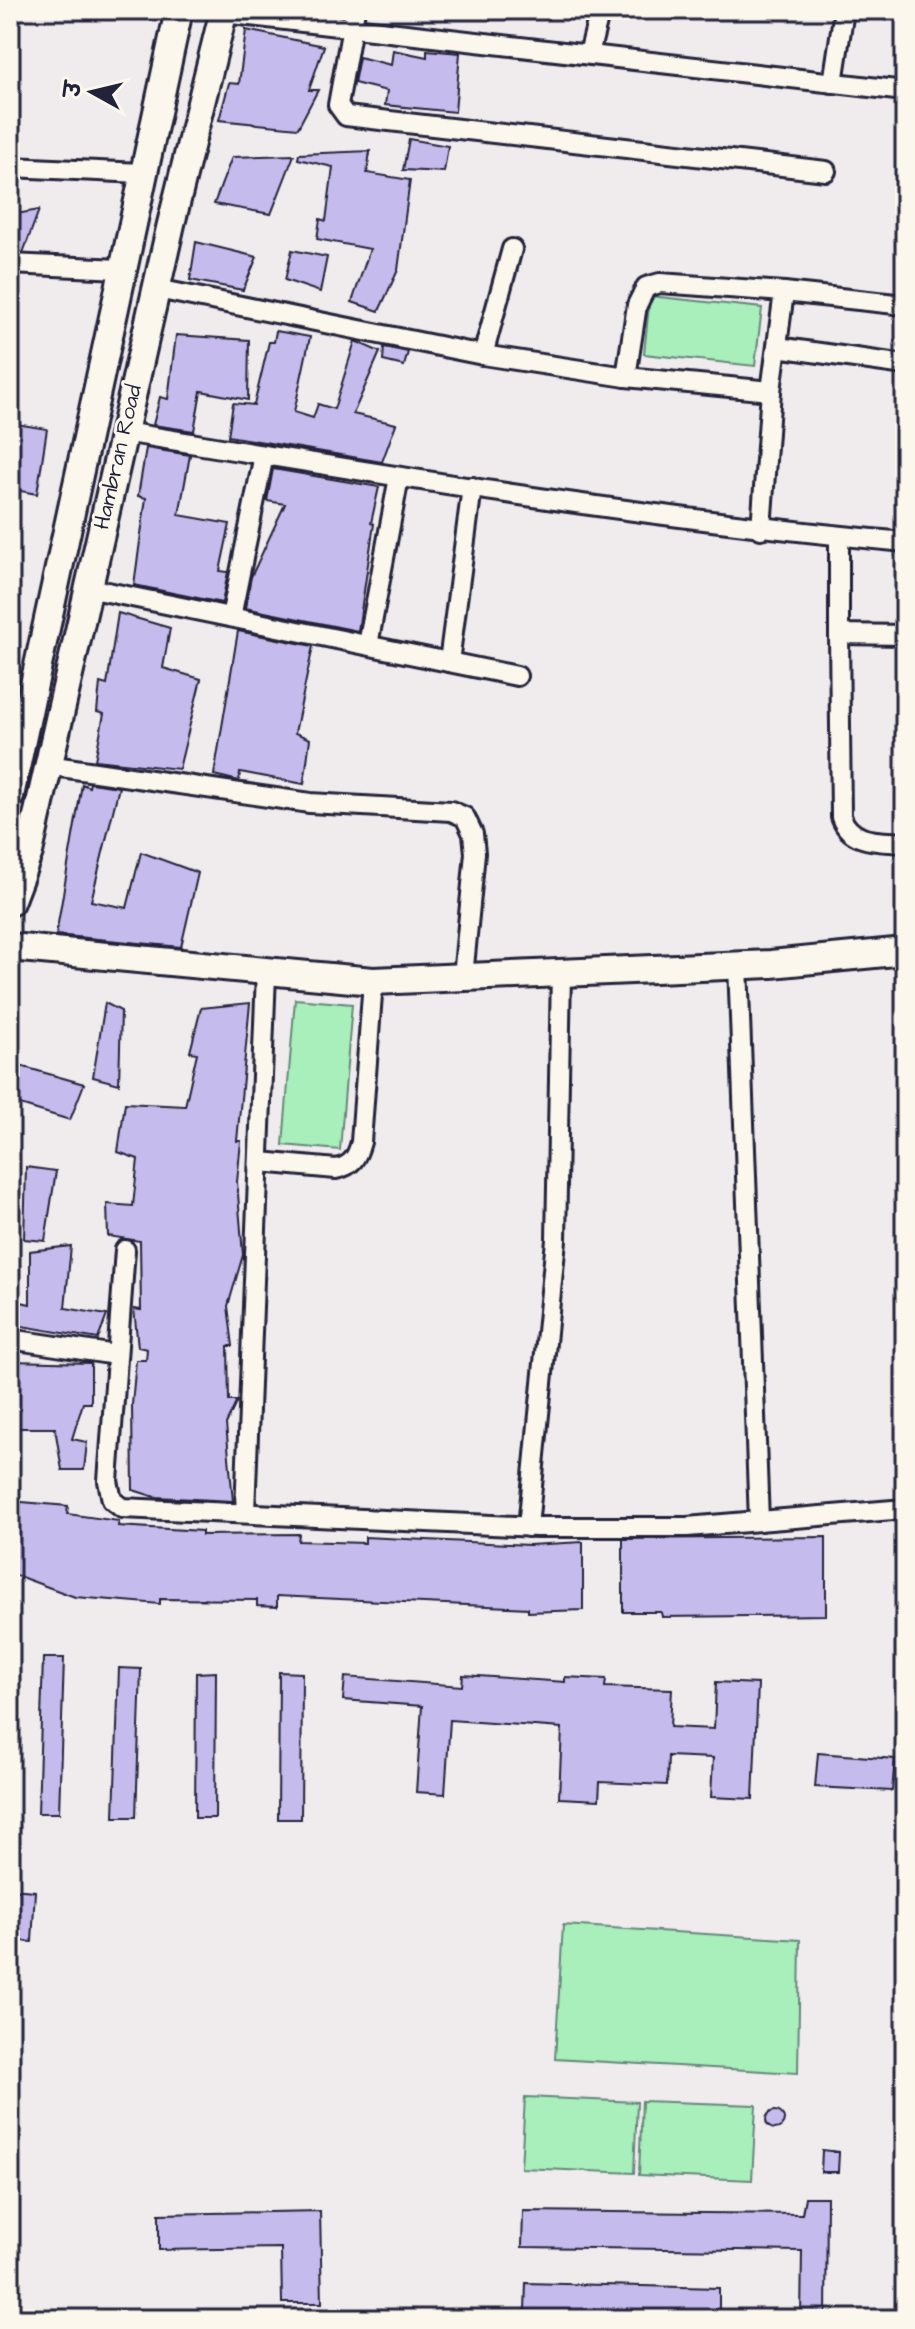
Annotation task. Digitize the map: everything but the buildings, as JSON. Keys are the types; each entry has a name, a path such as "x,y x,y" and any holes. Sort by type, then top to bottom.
{"main road":[{"name":"Hambran Road","path":"10,796 179,10"},
{"name":"Hambran Road","path":"10,902 29,852 157,289 224,11"},
{"path":"10,947 373,981 738,964 905,951"}],"street":[{"path":"589,54 600,10"},
{"path":"833,83 844,10"},
{"path":"224,11 353,19 589,54 905,91"},
{"path":"353,19 338,105 346,116 826,171"},
{"path":"10,167 142,173"},
{"path":"483,355 512,249"},
{"path":"10,264 121,269"},
{"path":"626,377 637,305 646,287 660,283 905,305"},
{"path":"157,289 483,355 626,377 771,391"},
{"path":"761,529 771,391 784,292"},
{"path":"777,347 905,365"},
{"path":"124,432 399,477 761,529 905,542"},
{"path":"231,617 264,455"},
{"path":"368,645 399,477"},
{"path":"449,662 472,487"},
{"path":"839,536 841,817 846,830 855,836 905,843"},
{"path":"88,588 517,676"},
{"path":"839,634 905,635"},
{"path":"47,765 310,803 451,811 465,817 473,834 475,853 463,977"},
{"path":"738,964 759,1521"},
{"path":"528,1527 556,1240 561,972"},
{"path":"245,1512 266,973"},
{"path":"260,1162 336,1169 346,1167 356,1157 361,1142 373,981"},
{"path":"125,1250 108,1481 114,1503 122,1508 528,1527 687,1527 905,1509"},
{"path":"10,1339 116,1355"}],"green space":[{"path":"650,296 762,308 755,366 644,354"},
{"path":"295,999 352,1004 340,1150 283,1145"},
{"path":"563,1925 800,1940 798,2073 555,2059"},
{"path":"525,2097 637,2102 634,2173 521,2168"},
{"path":"642,2101 756,2105 752,2180 639,2175"}]}
